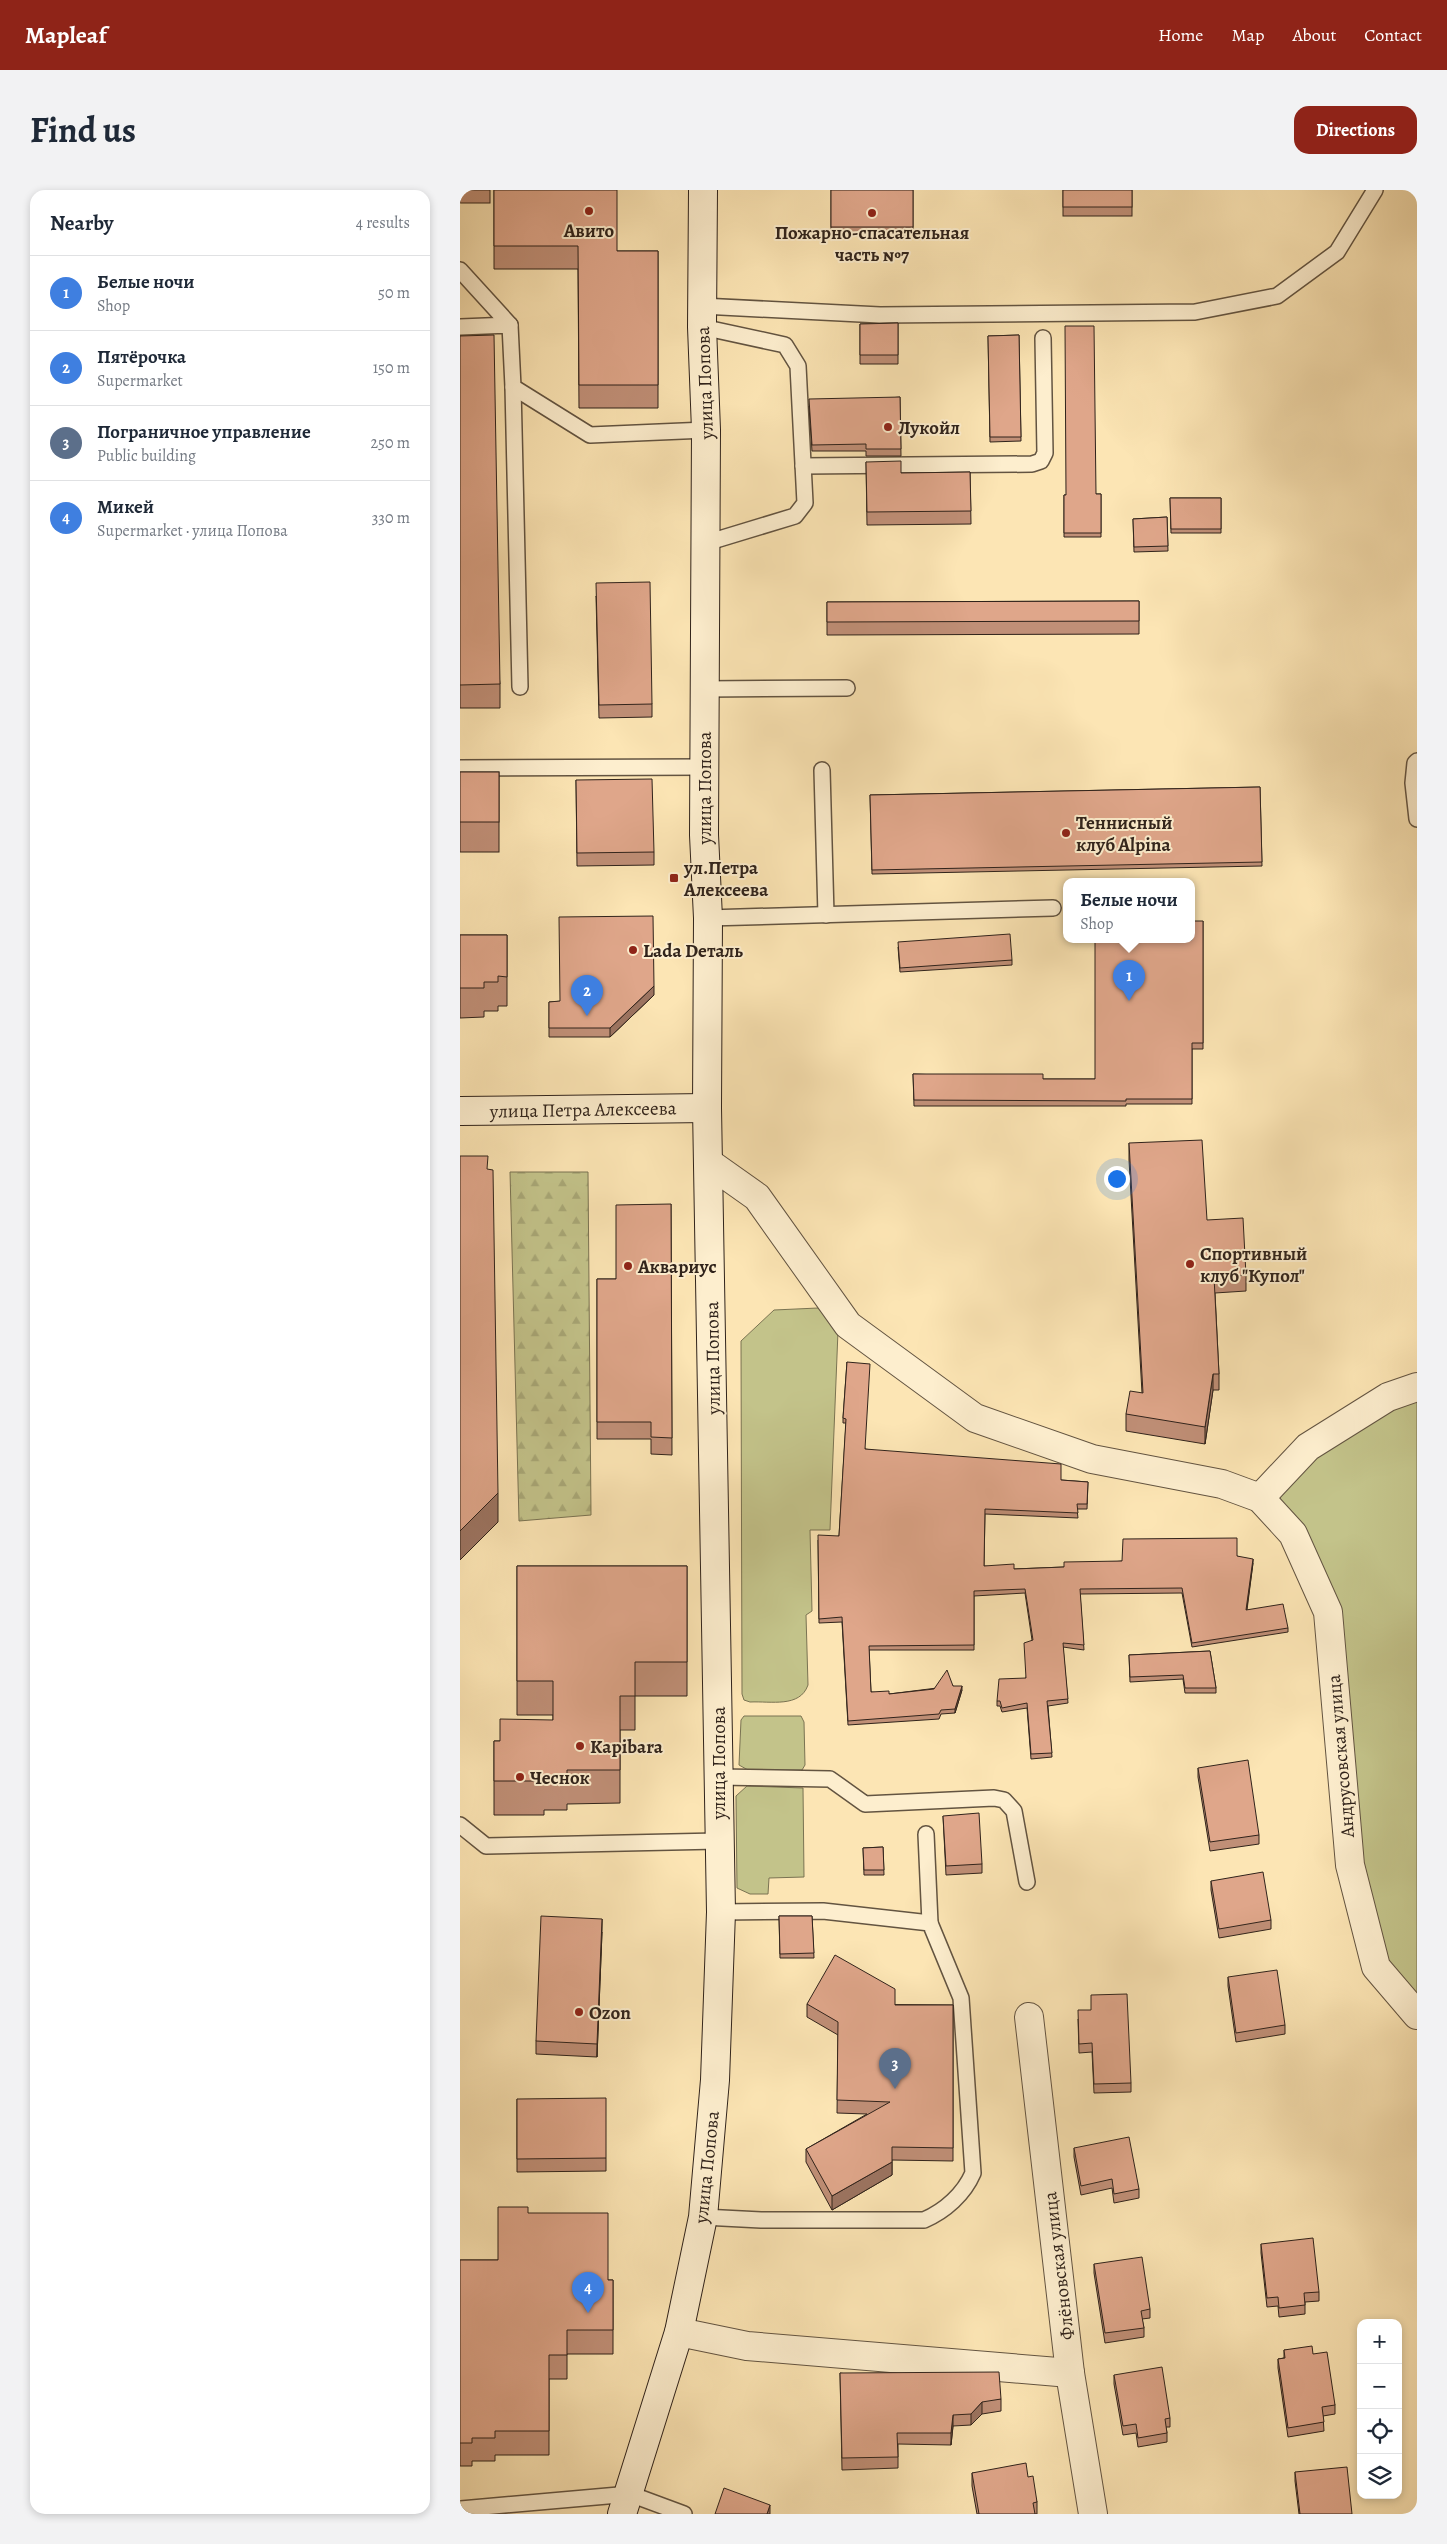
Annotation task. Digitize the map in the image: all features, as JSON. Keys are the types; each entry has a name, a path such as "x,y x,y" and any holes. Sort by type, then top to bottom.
{"street":[{"name":"улица Попова","path":"626,2504 679,2332 703,2217 715,2080 720,1912 707,1108 708,918 704,835 706,430 702,317 703,190"},
{"name":"улица Петра Алексеева","path":"460,1111 707,1108"},
{"path":"709,1163 757,1197 848,1325 975,1418 1092,1459 1222,1484 1260,1498 1308,1447 1388,1397 1417,1387"},
{"name":"Андрусовская улица","path":"1260,1498 1293,1534 1328,1612 1350,1865 1376,1967 1417,2015"},
{"name":"Флёновская улица","path":"1029,2017 1070,2372 1093,2514"},
{"path":"679,2332 747,2346 1070,2372"}],"lane":[{"path":"702,317 1195,312 1277,296 1337,252 1375,190"},
{"path":"460,270 510,325 520,687"},
{"path":"702,317 785,345 798,366 805,504 795,516 706,543"},
{"path":"460,326 510,325"},
{"path":"803,466 1032,464 1042,461 1045,453 1043,338"},
{"path":"513,387 590,435 706,430"},
{"path":"704,689 846,688"},
{"path":"1416,758 1413,783 1417,819"},
{"path":"460,768 704,767"},
{"path":"822,770 826,915"},
{"path":"708,918 1053,908"},
{"path":"719,1777 830,1779 865,1804 994,1798 1004,1800 1014,1811 1027,1882"},
{"path":"460,1825 486,1846 718,1841"},
{"path":"703,2217 761,2220 924,2220 940,2213 968,2186 973,2173 960,1998 930,1923 926,1834"},
{"path":"720,1912 823,1911 930,1923"},
{"path":"460,2509 626,2504 684,2514"}],"green space":[{"path":"510,1172 588,1172 591,1515 519,1521"},
{"path":"818,1308 838,1331 830,1530 810,1530 812,1611 806,1615 808,1685 799,1697 792,1700 784,1702 750,1702 744,1700 742,1694 741,1341 774,1310"},
{"path":"1417,1398 1417,1994 1389,1962 1363,1864 1306,1530 1277,1495 1318,1454 1400,1404"},
{"path":"744,1716 801,1716 804,1722 805,1765 802,1770 748,1770 739,1765 741,1720"},
{"path":"747,1786 803,1788 804,1877 769,1878 768,1894 750,1894 737,1888 736,1796"}],"building":[{"path":"494,190 617,190 617,251 658,251 658,385 579,385 578,246 494,246"},
{"name":"Пожарно-спасательная часть №7","path":"831,190 913,190 913,227 831,227"},
{"path":"1063,190 1132,190 1132,207 1063,207"},
{"path":"898,323 898,355 860,355 860,324"},
{"path":"1065,326 1094,326 1096,494 1101,494 1101,533 1064,533 1064,495 1066,495"},
{"path":"494,335 500,684 460,685 460,336"},
{"path":"1019,335 1021,437 990,437 988,336"},
{"path":"900,397 901,449 866,449 866,444 812,445 809,399"},
{"path":"901,461 901,473 970,472 971,511 867,512 866,462"},
{"path":"1170,498 1221,498 1221,529 1171,529"},
{"path":"1167,517 1168,546 1134,547 1133,519"},
{"path":"650,582 652,704 599,705 596,583"},
{"path":"1139,601 1139,621 827,622 827,602"},
{"path":"460,772 499,772 499,822 460,822"},
{"path":"652,779 654,852 577,853 576,780"},
{"name":"Теннисный клуб Alpina","path":"1260,787 1262,862 872,870 870,795"},
{"path":"653,916 654,986 610,1028 549,1028 549,1002 560,1001 559,917"},
{"path":"1195,921 1203,921 1203,1043 1192,1043 1192,1099 1126,1099 1126,1101 914,1100 913,1074 1043,1074 1043,1079 1095,1079 1095,943 1195,943"},
{"path":"1010,934 1012,960 900,968 898,942"},
{"path":"460,935 507,935 507,977 498,976 498,982 484,982 484,988 460,988"},
{"name":"Спортивный клуб \"Купол\"","path":"1202,1140 1207,1220 1243,1218 1246,1275 1214,1277 1219,1374 1213,1374 1205,1427 1126,1414 1130,1391 1143,1393 1129,1143"},
{"path":"460,1156 488,1156 487,1169 493,1170 498,1493 460,1531"},
{"path":"671,1204 672,1438 651,1437 651,1422 597,1422 597,1279 616,1279 616,1205"},
{"path":"847,1362 870,1364 865,1449 1061,1464 1061,1480 1088,1482 1087,1504 1077,1504 1078,1513 985,1509 984,1566 1014,1564 1014,1569 1064,1567 1064,1562 1122,1561 1123,1539 1237,1538 1237,1556 1253,1559 1246,1610 1283,1604 1288,1628 1192,1643 1182,1588 1080,1589 1084,1645 1063,1643 1068,1699 1047,1701 1052,1753 1031,1754 1027,1703 1002,1708 1000,1701 997,1701 999,1679 1026,1678 1024,1643 1033,1640 1025,1589 974,1591 974,1645 869,1646 871,1692 889,1691 889,1694 934,1689 947,1670 953,1686 962,1686 955,1709 941,1710 939,1714 848,1721 842,1617 819,1619 818,1535 839,1536 846,1419 843,1418"},
{"path":"517,1566 687,1566 687,1662 635,1662 635,1696 620,1696 620,1770 567,1770 567,1776 544,1776 544,1781 494,1781 494,1741 500,1741 500,1719 553,1720 553,1681 517,1681"},
{"path":"1210,1651 1216,1688 1185,1688 1183,1675 1130,1677 1129,1655"},
{"path":"1248,1760 1259,1835 1210,1842 1198,1768"},
{"path":"979,1813 982,1864 946,1866 943,1816"},
{"path":"883,1847 884,1870 864,1870 863,1848"},
{"path":"1263,1872 1271,1920 1219,1929 1211,1881"},
{"path":"541,1916 602,1919 597,2044 536,2041"},
{"path":"779,1916 812,1916 814,1953 780,1954"},
{"path":"835,1955 895,1989 895,2005 953,2005 953,2148 892,2147 892,2162 832,2196 806,2149 890,2102 837,2100 838,2022 807,2004"},
{"path":"1277,1970 1285,2025 1236,2033 1228,1977"},
{"path":"1127,1994 1131,2083 1094,2084 1092,2043 1079,2044 1078,2010 1091,2010 1091,1995"},
{"path":"606,2098 606,2158 517,2159 517,2099"},
{"path":"1129,2137 1139,2189 1114,2194 1112,2179 1081,2186 1074,2148"},
{"path":"498,2207 528,2207 528,2213 608,2213 608,2280 613,2280 613,2330 567,2330 567,2355 549,2355 549,2431 495,2431 495,2438 472,2438 472,2443 460,2443 460,2260 498,2260"},
{"path":"1313,2238 1319,2292 1304,2293 1305,2305 1279,2308 1278,2297 1267,2298 1261,2244"},
{"path":"1142,2257 1150,2309 1141,2311 1144,2328 1105,2333 1094,2264"},
{"path":"1312,2346 1313,2354 1327,2352 1335,2405 1322,2407 1324,2422 1288,2428 1278,2359 1285,2358 1284,2350"},
{"path":"1162,2367 1170,2418 1165,2419 1167,2433 1138,2438 1136,2424 1123,2426 1114,2375"},
{"path":"999,2372 1001,2399 982,2402 971,2414 953,2415 951,2433 897,2433 898,2457 842,2458 840,2373"},
{"path":"1026,2463 1028,2477 1033,2476 1037,2502 1033,2503 1035,2514 979,2514 972,2473"},
{"path":"1347,2467 1352,2514 1300,2514 1295,2472"},
{"path":"724,2488 770,2505 767,2514 715,2514"}],"place":[{"name":"Авито","path":"589,211"},
{"name":"Пожарно-спасательная часть №7","path":"872,213"},
{"name":"Лукойл","path":"888,427"},
{"name":"Теннисный клуб Alpina","path":"1066,833"},
{"name":"ул.Петра Алексеева","path":"674,878"},
{"name":"Lada Dеталь","path":"633,950"},
{"name":"Белые ночи","path":"1129,1001"},
{"name":"Пятёрочка","path":"587,1016"},
{"name":"Спортивный клуб \"Купол\"","path":"1190,1264"},
{"name":"Аквариус","path":"628,1266"},
{"name":"Kapibara","path":"580,1746"},
{"name":"Чеснок","path":"520,1777"},
{"name":"Ozon","path":"579,2012"},
{"name":"Пограничное управление","path":"895,2089"},
{"name":"Микей","path":"588,2313"}]}
